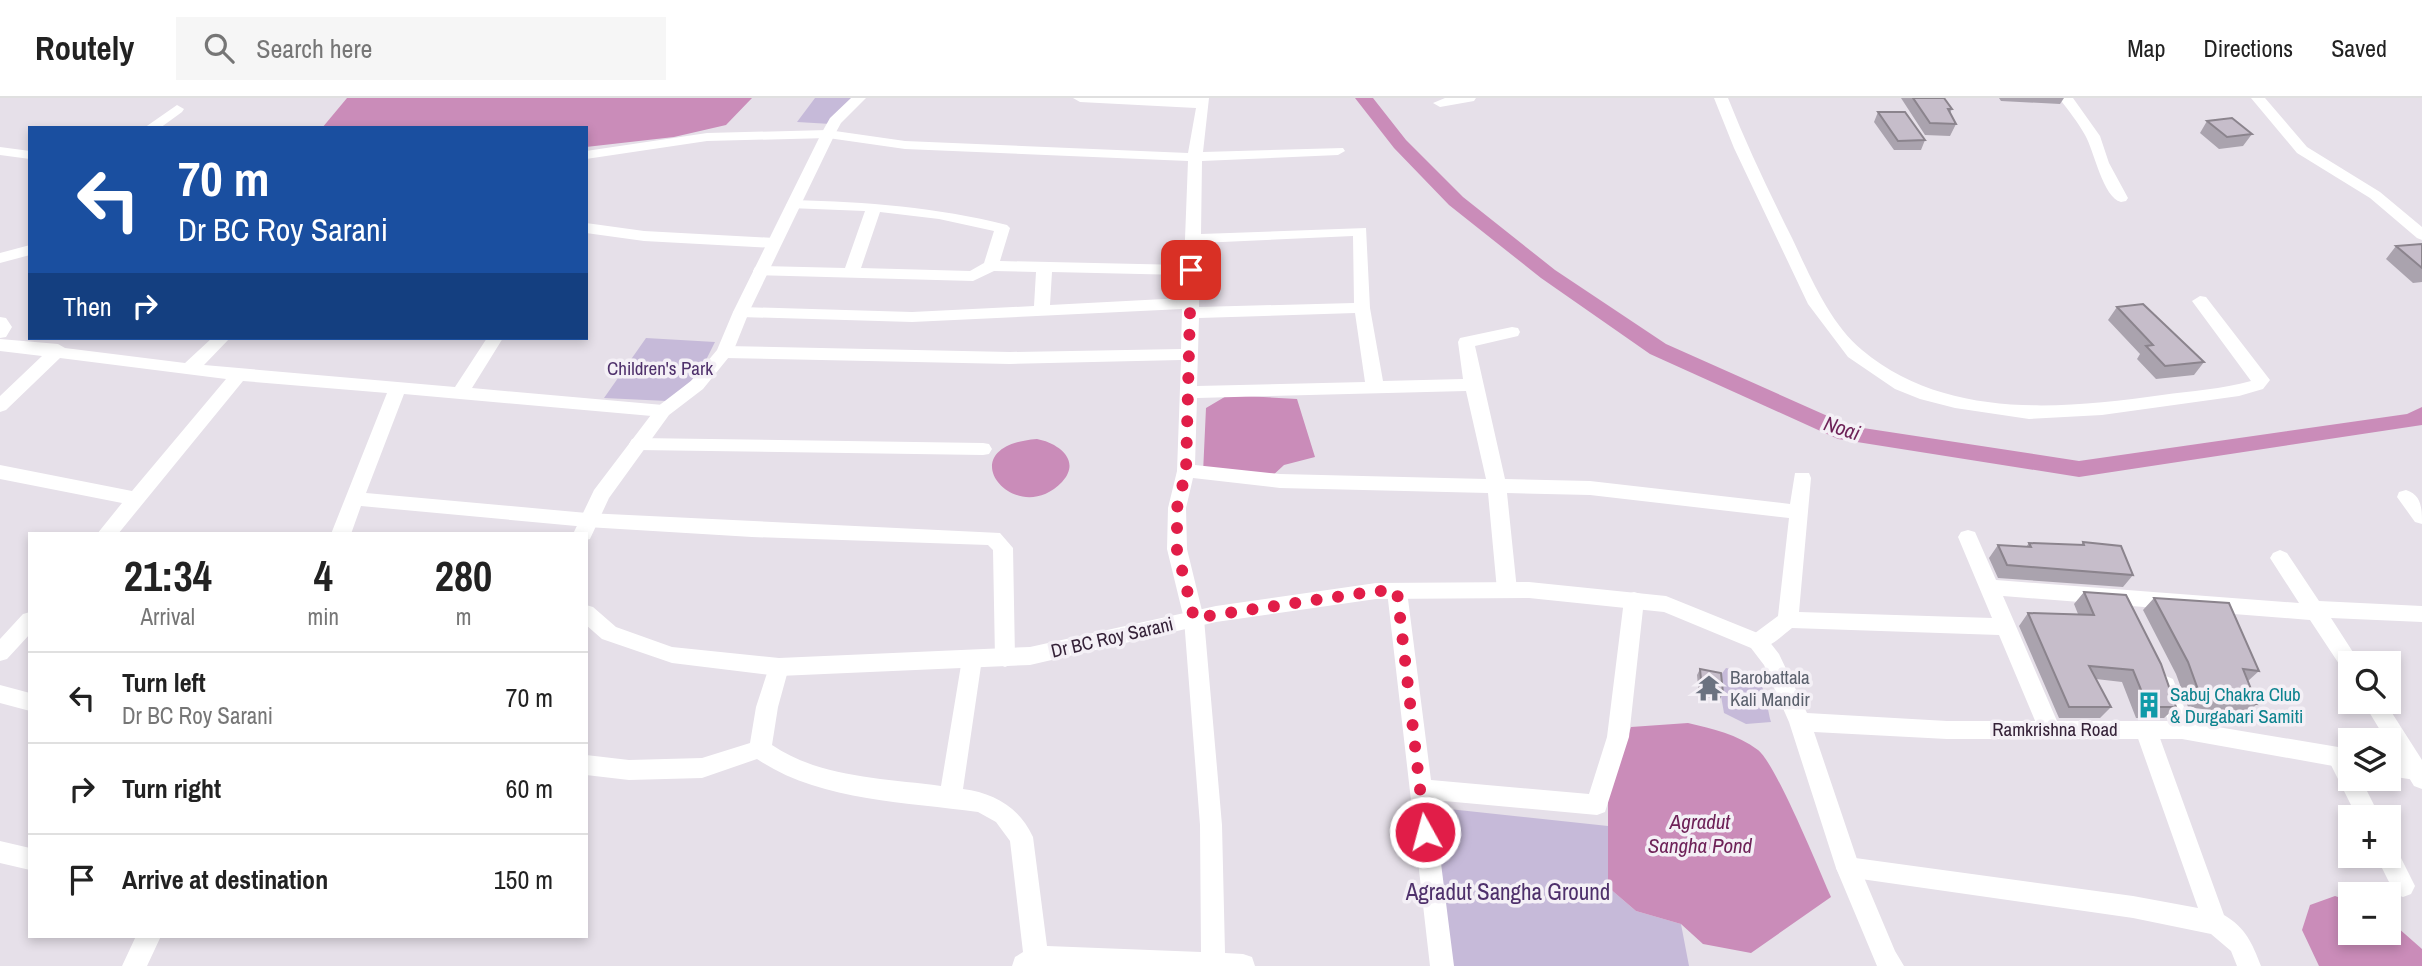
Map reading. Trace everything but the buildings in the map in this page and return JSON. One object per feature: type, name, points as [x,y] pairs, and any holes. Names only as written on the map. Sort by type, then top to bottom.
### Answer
[{"type":"street","points":[[585,527],[601,495],[663,411],[697,385],[725,352],[741,312],[828,134],[835,121],[859,98]]},
{"type":"street","points":[[1080,98],[1203,101],[1195,157],[1186,471],[1177,508],[1177,550],[1194,618],[1211,825],[1213,965]]},
{"type":"street","points":[[1440,103],[1469,98]]},
{"type":"street","points":[[1721,98],[1741,148],[1816,304],[1854,353],[1901,385],[1926,396],[2029,413],[2102,409],[2239,390],[2257,385],[2261,380],[2256,372],[2200,301]]},
{"type":"street","points":[[2066,98],[2093,136],[2102,163],[2121,198]]},
{"type":"street","points":[[2258,98],[2302,150],[2375,195],[2422,234]]},
{"type":"street","points":[[154,126],[177,109]]},
{"type":"street","points":[[588,155],[707,137],[828,134],[905,145],[1195,157],[1338,151]]},
{"type":"street","points":[[0,151],[28,155]]},
{"type":"street","points":[[794,205],[874,207],[939,214],[1002,228],[991,266]]},
{"type":"street","points":[[851,273],[874,207]]},
{"type":"street","points":[[588,228],[644,236],[774,243]]},
{"type":"street","points":[[1192,239],[1361,232],[1362,308],[1375,387]]},
{"type":"street","points":[[0,258],[28,251]]},
{"type":"street","points":[[761,271],[972,276],[991,266],[1191,270]]},
{"type":"street","points":[[1042,309],[1044,267]]},
{"type":"street","points":[[741,312],[912,317],[1042,309],[1362,308]]},
{"type":"street","points":[[0,322],[4,327],[0,333]]},
{"type":"street","points":[[1507,590],[1497,486],[1473,385],[1466,342],[1512,332]]},
{"type":"street","points":[[190,368],[220,340]]},
{"type":"street","points":[[460,393],[494,340]]},
{"type":"street","points":[[0,345],[58,350],[239,375],[663,411]]},
{"type":"street","points":[[0,406],[58,350]]},
{"type":"street","points":[[725,352],[1010,358],[1189,354]]},
{"type":"street","points":[[109,532],[239,375]]},
{"type":"street","points":[[1188,392],[1473,385]]},
{"type":"street","points":[[342,532],[398,388]]},
{"type":"street","points":[[638,444],[983,449]]},
{"type":"street","points":[[1186,471],[1280,481],[1590,488],[1799,512]]},
{"type":"street","points":[[0,472],[137,499]]},
{"type":"street","points":[[1788,620],[1802,478]]},
{"type":"street","points":[[2406,497],[2422,517]]},
{"type":"street","points":[[356,499],[585,527],[993,538],[1003,548],[1005,657]]},
{"type":"street","points":[[1968,537],[2049,728]]},
{"type":"street","points":[[2280,558],[2342,651]]},
{"type":"street","points":[[1990,587],[2316,611],[2422,614]]},
{"type":"street","name":"Dr BC Roy Sarani","points":[[588,615],[609,633],[673,654],[779,667],[1030,656],[1194,618],[1376,591],[1507,590],[1666,604],[1758,642]]},
{"type":"street","points":[[1397,591],[1442,966]]},
{"type":"street","points":[[2123,596],[2133,618]]},
{"type":"street","points":[[1419,789],[1597,805],[1618,737],[1634,600]]},
{"type":"street","points":[[1892,966],[1886,959],[1848,868],[1800,722],[1772,660],[1758,642],[1788,620],[2007,627]]},
{"type":"street","points":[[0,653],[28,622]]},
{"type":"street","points":[[950,798],[972,659]]},
{"type":"street","points":[[2157,664],[2182,730]]},
{"type":"street","points":[[760,749],[767,708],[779,667]]},
{"type":"street","points":[[0,694],[28,701]]},
{"type":"street","points":[[2382,714],[2420,774]]},
{"type":"street","name":"Ramkrishna Road","points":[[1800,722],[1947,730],[2182,730],[2338,757]]},
{"type":"street","points":[[2146,730],[2215,923]]},
{"type":"street","points":[[760,749],[785,766],[822,780],[982,802],[1004,815],[1021,837],[1030,962],[1243,966]]},
{"type":"street","points":[[588,765],[629,770],[702,768],[760,749]]},
{"type":"street","points":[[2401,769],[2420,774]]},
{"type":"street","points":[[0,852],[28,859]]},
{"type":"street","points":[[1848,868],[2133,907],[2215,923],[2229,931],[2240,943],[2249,966]]},
{"type":"street","points":[[2394,868],[2403,886]]},
{"type":"street","points":[[134,966],[148,938]]},
{"type":"green space","points":[[815,98],[856,98],[831,124],[797,122]]},
{"type":"green space","name":"Children's Park","points":[[646,338],[715,342],[699,374],[667,401],[604,398]]},
{"type":"green space","points":[[1726,668],[1756,679],[1764,690],[1771,722],[1746,724],[1724,713],[1718,679]]},
{"type":"green space","name":"Agradut Sangha Ground","points":[[1421,806],[1608,826],[1608,887],[1636,911],[1681,924],[1689,966],[1441,966]]},
{"type":"water","points":[[347,98],[752,98],[726,125],[674,137],[588,147],[588,126],[324,126]]},
{"type":"water","points":[[1228,395],[1297,399],[1315,457],[1284,465],[1269,479],[1203,473],[1206,408]]},
{"type":"water","points":[[1037,439],[1053,444],[1065,454],[1068,474],[1044,495],[1025,497],[1009,492],[997,482],[992,469],[995,456],[1010,445]]},
{"type":"water","name":"Agradut Sangha Pond","points":[[1688,723],[1742,740],[1766,759],[1786,796],[1831,897],[1751,953],[1703,944],[1681,924],[1636,911],[1608,887],[1608,797],[1631,727]]},
{"type":"water","points":[[2338,897],[2338,945],[2401,945],[2401,931],[2422,949],[2422,966],[2319,966],[2302,930],[2310,905]]},
{"type":"waterway","name":"Noai","points":[[1364,98],[1400,144],[1456,201],[1548,274],[1658,349],[1846,433],[2079,469],[2412,421],[2422,415]]},
{"type":"place","name":"Barobattala Kali Mandir","points":[[1709,688]]},
{"type":"place","name":"Sabuj Chakra Club & Durgabari Samiti","points":[[2149,705]]},
{"type":"route","points":[[1191,270],[1186,471],[1177,508],[1177,550],[1194,618],[1376,591],[1397,591],[1425,832]]}]
